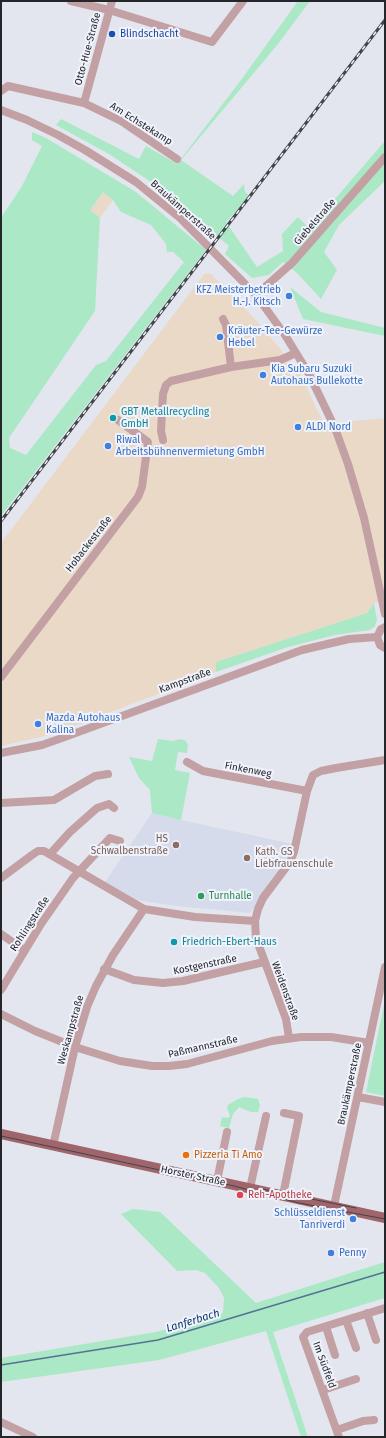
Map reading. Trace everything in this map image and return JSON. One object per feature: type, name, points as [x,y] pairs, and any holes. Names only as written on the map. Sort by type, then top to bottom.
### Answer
[{"type":"main road","name":"Horster Straße","points":[[1,1134],[385,1218]]},
{"type":"street","points":[[71,1],[110,10],[212,42],[243,1]]},
{"type":"street","name":"Otto-Hue-Straße","points":[[84,103],[112,1]]},
{"type":"street","name":"Am Echstekamp","points":[[1,91],[8,86],[84,103],[121,121],[177,159]]},
{"type":"street","name":"Braukämperstraße","points":[[1,110],[27,120],[58,135],[110,165],[158,199],[202,239],[256,295],[296,353],[320,396],[348,464],[364,518],[385,614]]},
{"type":"street","name":"Giebelstraße","points":[[256,295],[292,263],[385,158]]},
{"type":"street","points":[[223,319],[226,325],[230,367]]},
{"type":"street","points":[[163,440],[161,431],[163,394],[166,385],[171,381],[230,367],[280,360],[296,353]]},
{"type":"street","name":"Hobackestraße","points":[[1,677],[138,497],[142,487],[148,442],[118,420]]},
{"type":"street","points":[[385,627],[381,629],[377,637],[380,645],[385,648]]},
{"type":"street","name":"Kampstraße","points":[[1,752],[42,745],[302,650],[349,639],[377,637]]},
{"type":"street","name":"Weidenstraße","points":[[290,1038],[286,1019],[256,938],[255,921],[263,898],[290,862],[294,852],[298,841],[310,779],[316,772],[348,765],[385,760]]},
{"type":"street","name":"Finkenweg","points":[[187,762],[203,771],[308,791]]},
{"type":"street","points":[[1,803],[54,800],[95,776],[108,774]]},
{"type":"street","points":[[51,853],[70,832],[98,808],[109,804],[114,808]]},
{"type":"street","name":"Rohlingstraße","points":[[1,990],[24,950],[49,912],[80,872],[110,838],[120,841]]},
{"type":"street","points":[[1,878],[38,851],[51,853],[80,872],[144,908],[195,917],[255,921]]},
{"type":"street","name":"Weskampstraße","points":[[53,1146],[75,1047],[87,1007],[104,969],[144,908]]},
{"type":"street","points":[[1,934],[24,950]]},
{"type":"street","name":"Kostgenstraße","points":[[104,969],[134,980],[163,983],[183,981],[264,962]]},
{"type":"street","name":"Braukämperstraße","points":[[334,1206],[385,966]]},
{"type":"street","name":"Paßmannstraße","points":[[1,1014],[42,1034],[75,1047],[120,1061],[162,1067],[187,1064],[261,1043],[290,1038],[331,1037],[369,1043]]},
{"type":"street","points":[[358,1097],[385,1102]]},
{"type":"street","points":[[283,1195],[299,1116],[284,1113]]},
{"type":"street","points":[[250,1188],[266,1116]]},
{"type":"street","points":[[217,1181],[227,1132]]},
{"type":"street","name":"Im Südfeld","points":[[338,1434],[303,1337],[307,1332],[385,1308]]},
{"type":"street","points":[[368,1314],[376,1340]]},
{"type":"street","points":[[346,1320],[356,1348]]},
{"type":"street","points":[[326,1327],[335,1355]]},
{"type":"street","points":[[323,1390],[356,1379]]},
{"type":"street","points":[[338,1434],[363,1421],[374,1420]]},
{"type":"street","points":[[1,1422],[33,1437]]},
{"type":"shaded area","points":[[103,192],[113,200],[100,218],[90,210]]},
{"type":"shaded area","points":[[205,273],[211,274],[256,320],[299,371],[324,424],[385,418],[385,601],[374,603],[367,613],[216,662],[216,672],[53,734],[1,746],[1,543]]},
{"type":"shaded area","points":[[152,813],[293,844],[281,869],[250,913],[176,906],[137,900],[105,882]]},
{"type":"green space","points":[[298,1],[310,1],[278,44],[181,160],[233,196],[244,184],[245,192],[250,196],[226,222],[257,267],[283,251],[282,234],[298,217],[308,227],[329,206],[385,141],[385,181],[339,225],[324,252],[337,270],[321,299],[297,273],[283,262],[269,275],[252,278],[225,254],[229,246],[154,184],[109,154],[56,125],[61,119],[139,159],[146,146],[177,164],[241,80]]},
{"type":"green space","points":[[32,132],[46,138],[136,192],[206,250],[1,516],[1,218],[22,186],[42,146],[32,140]],"holes":[[[103,192],[113,200],[121,212],[151,225],[166,244],[167,252],[173,252],[184,262],[106,361],[96,365],[26,455],[10,448],[9,438],[95,311],[100,218],[90,210]]]},
{"type":"green space","points":[[290,287],[321,312],[385,328],[385,336],[303,319]]},
{"type":"green space","points":[[374,603],[377,620],[375,626],[370,630],[335,635],[288,647],[216,672],[216,662],[367,613]]},
{"type":"green space","points":[[158,739],[173,741],[181,739],[186,741],[188,745],[187,753],[178,752],[175,770],[190,773],[181,820],[152,813],[150,790],[139,778],[129,757],[152,761]]},
{"type":"green space","points":[[385,1000],[385,1096],[366,1092]]},
{"type":"green space","points":[[244,1097],[258,1099],[260,1106],[258,1112],[251,1112],[239,1107],[233,1114],[229,1128],[220,1126],[222,1117],[228,1118],[230,1116],[227,1108],[228,1105]]},
{"type":"green space","points":[[133,1209],[160,1212],[256,1303],[385,1262],[385,1298],[273,1332],[308,1437],[301,1437],[266,1331],[159,1360],[1,1382],[1,1358],[156,1332],[223,1313],[224,1298],[219,1288],[205,1273],[196,1270],[177,1271],[121,1214]]},
{"type":"waterway","name":"Lanferbach","points":[[1,1365],[158,1340],[385,1272]]},
{"type":"tram line","points":[[1,1136],[234,1186],[299,1203],[385,1219]]},
{"type":"tram line","points":[[262,1189],[356,1208]]},
{"type":"railway","points":[[1,521],[385,20]]},
{"type":"place","name":"Blindschacht","points":[[112,34]]},
{"type":"place","name":"KFZ Meisterbetrieb H.-J. Kitsch","points":[[289,296]]},
{"type":"place","name":"Kräuter-Tee-Gewürze Hebel","points":[[220,337]]},
{"type":"place","name":"Kia Subaru Suzuki Autohaus Bullekotte","points":[[263,375]]},
{"type":"place","name":"GBT Metallrecycling GmbH","points":[[113,418]]},
{"type":"place","name":"ALDI Nord","points":[[298,427]]},
{"type":"place","name":"Riwal Arbeitsbühnenvermietung GmbH","points":[[108,446]]},
{"type":"place","name":"Mazda Autohaus Kalina","points":[[38,724]]},
{"type":"place","name":"HS Schwalbenstraße","points":[[176,845]]},
{"type":"place","name":"Kath. GS Liebfrauenschule","points":[[247,858]]},
{"type":"place","name":"Turnhalle","points":[[201,896]]},
{"type":"place","name":"Friedrich-Ebert-Haus","points":[[174,942]]},
{"type":"place","name":"Pizzeria Ti Amo","points":[[186,1155]]},
{"type":"place","name":"Reh-Apotheke","points":[[240,1195]]},
{"type":"place","name":"Schlüsseldienst Tanriverdi","points":[[353,1219]]},
{"type":"place","name":"Penny","points":[[331,1253]]}]
